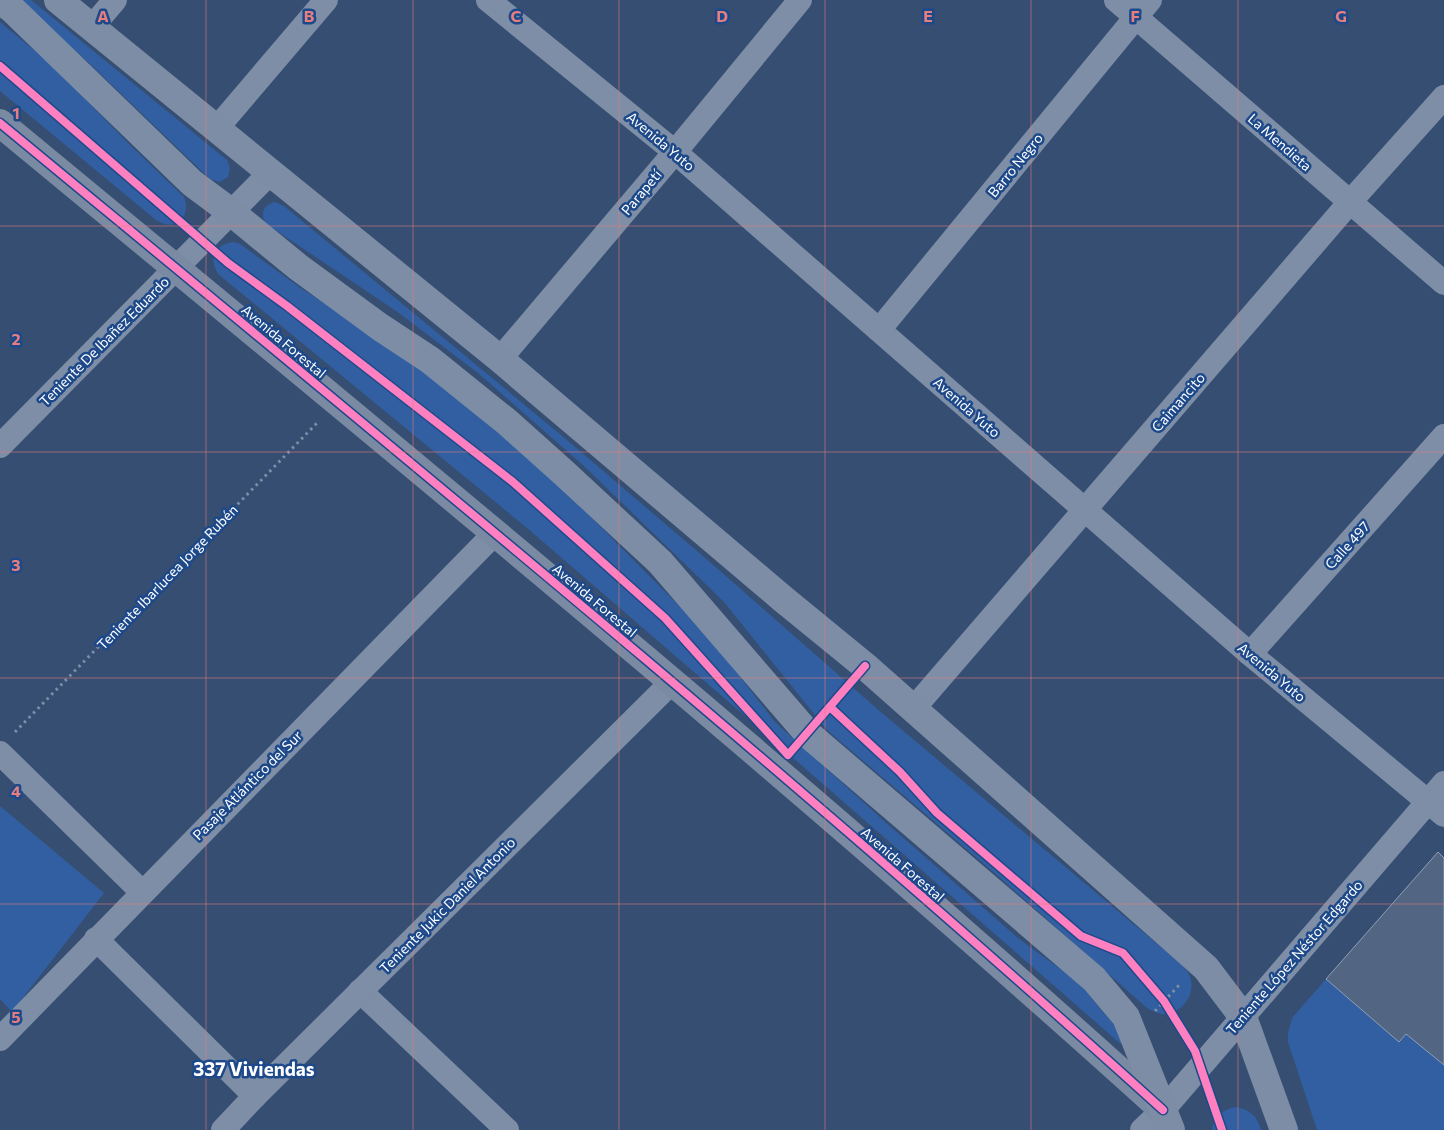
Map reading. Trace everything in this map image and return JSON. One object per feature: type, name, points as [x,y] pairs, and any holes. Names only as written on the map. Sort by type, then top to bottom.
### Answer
[{"type":"main road","points":[[0,0],[12,8],[192,183],[298,267],[380,327],[430,360],[506,422],[660,562],[809,735],[1094,979],[1126,1017],[1167,1120]]},
{"type":"main road","points":[[58,0],[500,359],[914,708],[1206,968],[1243,1017],[1284,1130]]},
{"type":"street","points":[[92,27],[115,0]]},
{"type":"street","points":[[217,128],[326,0]]},
{"type":"street","name":"Avenida Yuto","points":[[488,0],[675,152],[1250,654],[1436,808]]},
{"type":"street","name":"Parapetí","points":[[500,359],[675,152],[800,0]]},
{"type":"street","name":"La Mendieta","points":[[1116,0],[1143,9],[1350,202],[1444,283]]},
{"type":"street","name":"Barro Negro","points":[[879,330],[1143,9]]},
{"type":"street","name":"Caimancito","points":[[914,708],[1350,202],[1444,97]]},
{"type":"street","name":"Avenida Forestal","points":[[3,131],[176,267],[672,682],[873,854],[1167,1120]]},
{"type":"street","name":"Teniente De Ibañez Eduardo","points":[[0,446],[271,172]]},
{"type":"street","name":"Calle 497","points":[[1250,654],[1444,436]]},
{"type":"street","name":"Pasaje Atlántico del Sur","points":[[0,1039],[495,533]]},
{"type":"street","name":"Teniente Jukic Daniel Antonio","points":[[223,1130],[360,991],[672,682]]},
{"type":"street","points":[[0,753],[142,892]]},
{"type":"street","name":"Teniente López Néstor Edgardo","points":[[1142,1130],[1167,1120],[1243,1017],[1436,808],[1444,783]]},
{"type":"street","points":[[96,939],[255,1096]]},
{"type":"street","points":[[360,991],[507,1130]]},
{"type":"path","points":[[1155,1011],[1167,1004],[1184,980]]},
{"type":"path","points":[[1158,994],[1167,1004]]},
{"type":"shaded area","points":[[18,0],[31,0],[227,160],[230,168],[228,177],[220,182],[210,179],[92,66]]},
{"type":"shaded area","points":[[0,22],[50,63],[184,197],[186,211],[180,221],[170,225],[156,220],[0,91]]},
{"type":"shaded area","points":[[275,202],[284,206],[567,440],[882,713],[1181,964],[1191,980],[1190,993],[1184,1005],[1167,1014],[1147,1008],[998,876],[827,730],[724,602],[585,467],[478,373],[399,313],[268,225],[263,218],[263,211],[271,203]]},
{"type":"shaded area","points":[[234,242],[240,244],[302,289],[409,359],[538,466],[708,635],[775,722],[1018,938],[1078,982],[1126,1039],[1121,1044],[1115,1039],[527,528],[218,274],[214,263],[215,253],[227,243]]},
{"type":"shaded area","points":[[0,806],[104,893],[12,1012],[0,999]]},
{"type":"shaded area","points":[[1326,979],[1399,1041],[1406,1034],[1444,1065],[1444,1130],[1317,1130],[1288,1042],[1288,1033],[1292,1018]]},
{"type":"shaded area","points":[[1235,1107],[1249,1111],[1261,1130],[1212,1130],[1219,1114]]},
{"type":"building","points":[[1438,852],[1444,858],[1444,1065],[1406,1034],[1399,1042],[1326,979]]},
{"type":"cycle path","points":[[0,66],[228,263],[287,306],[513,482],[665,618],[788,755],[865,666]]},
{"type":"cycle path","points":[[0,123],[441,488],[733,733],[1021,983],[1163,1110]]},
{"type":"cycle path","points":[[830,707],[900,772],[937,813],[1081,936],[1123,953],[1164,1001],[1195,1051],[1222,1130]]},
{"type":"district","name":"337 Viviendas","points":[[254,1068]]}]
